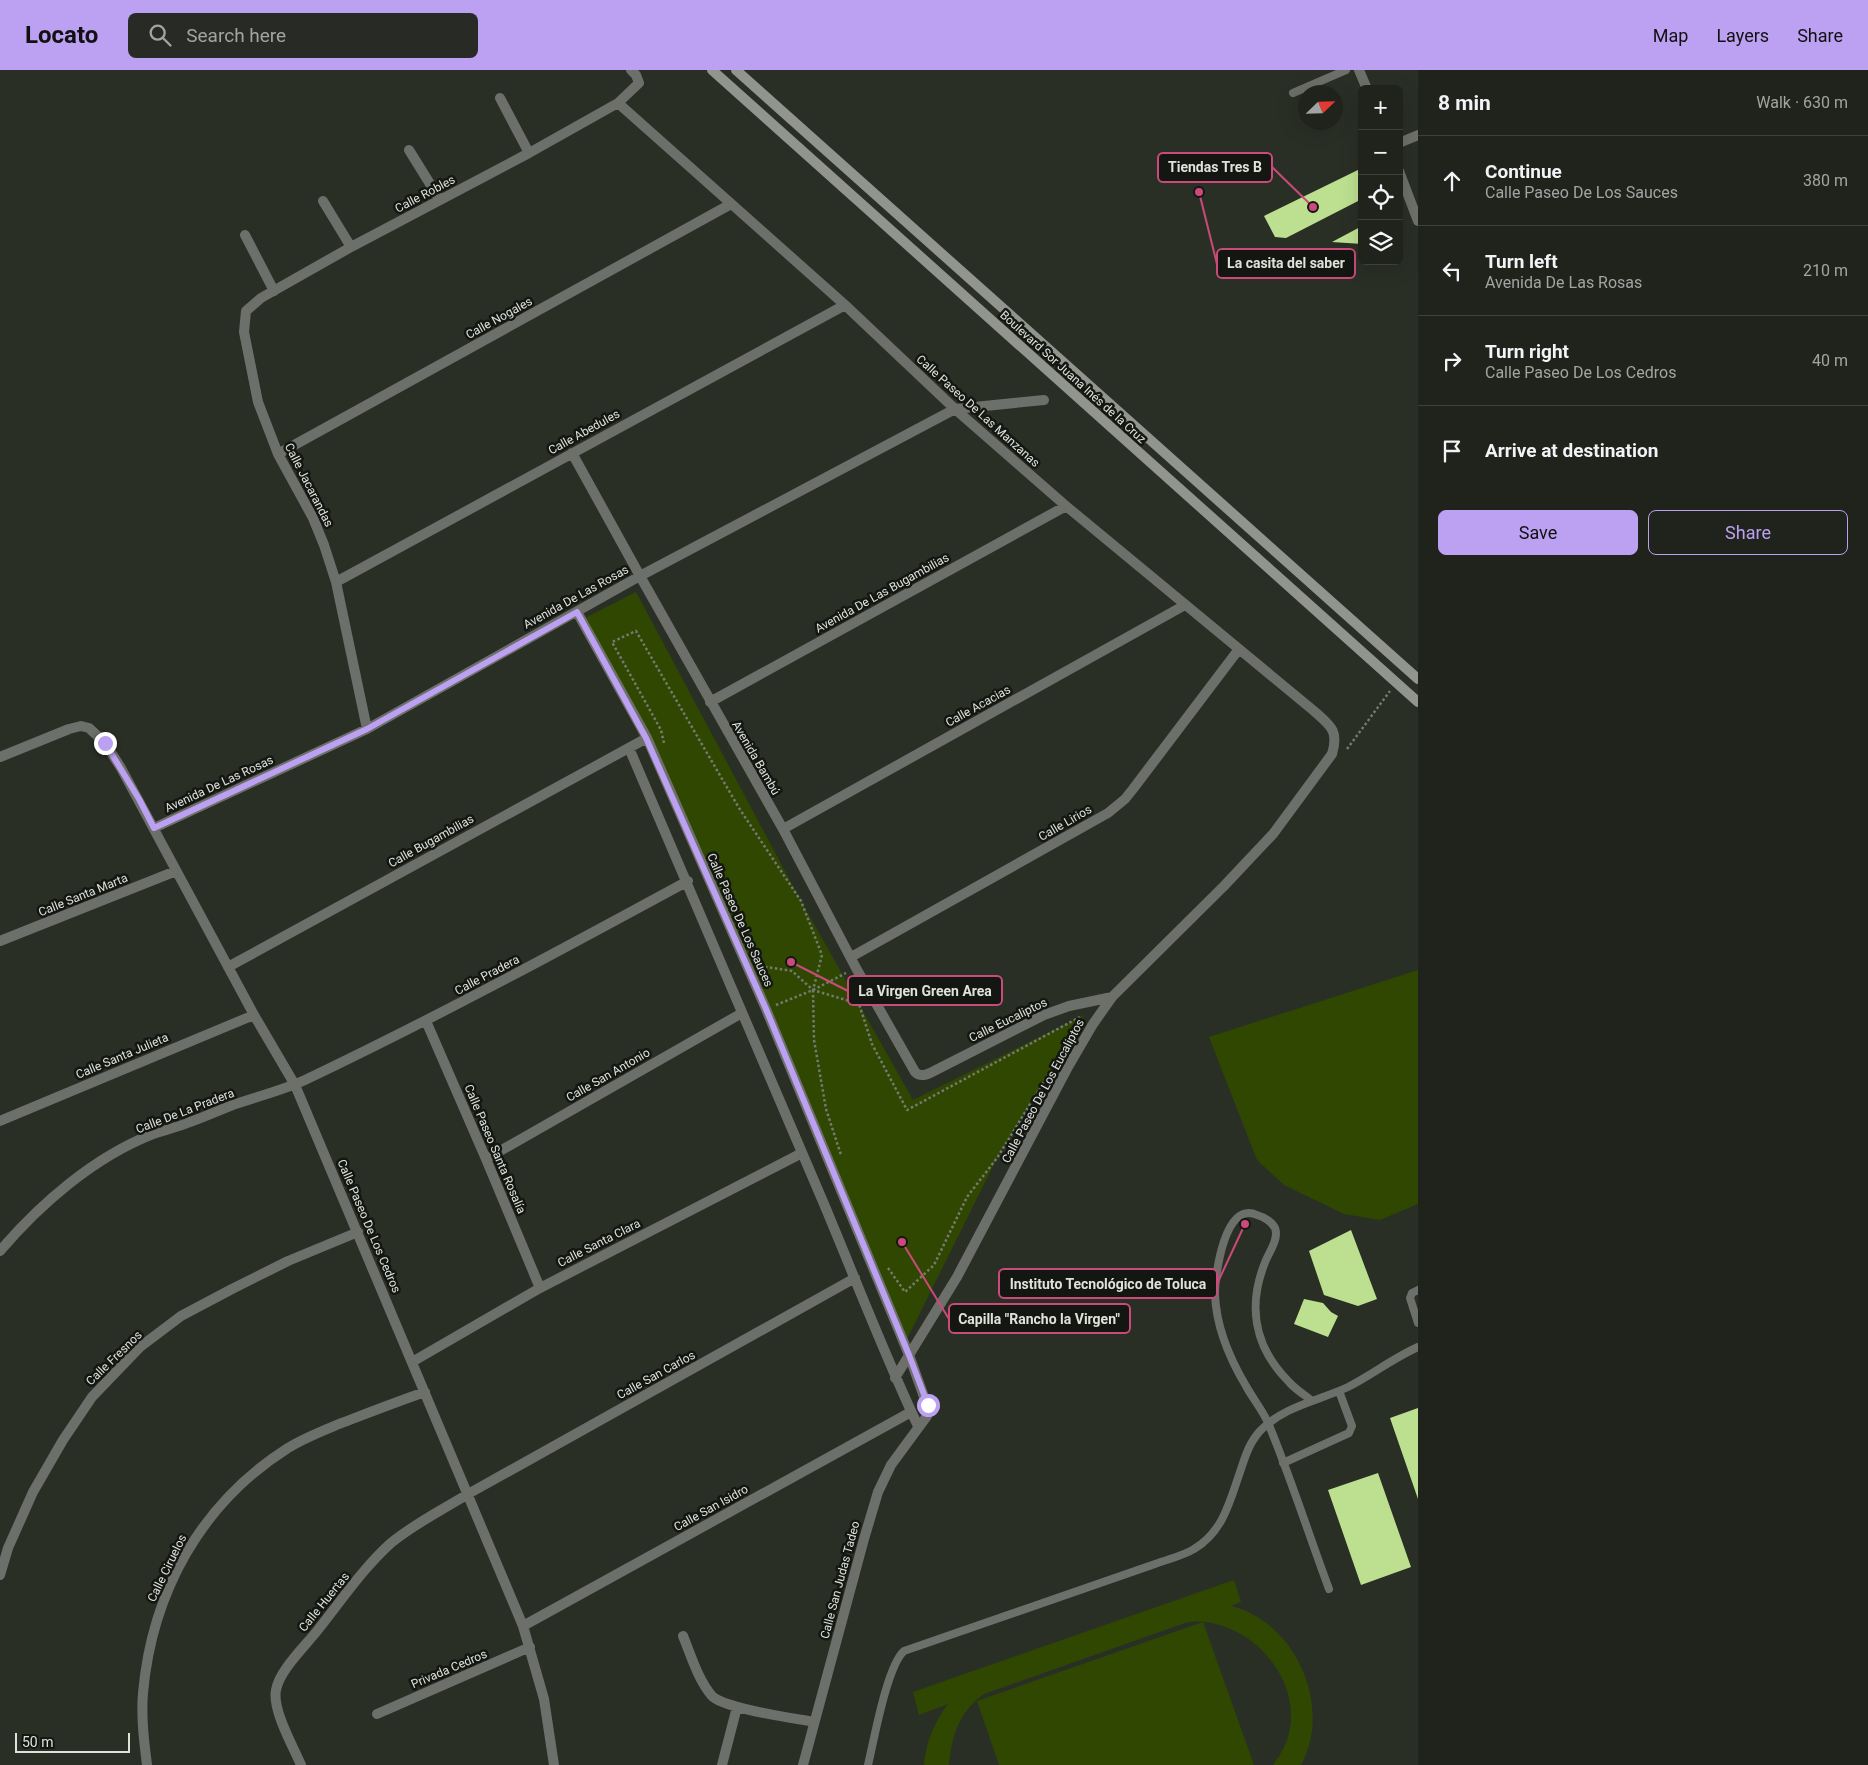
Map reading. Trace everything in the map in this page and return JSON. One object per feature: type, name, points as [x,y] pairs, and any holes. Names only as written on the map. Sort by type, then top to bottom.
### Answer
[{"type":"main road","name":"Boulevard Sor Juana Inés de la Cruz","points":[[712,70],[1418,702]]},
{"type":"main road","name":"Boulevard Sor Juana Inés de la Cruz","points":[[736,70],[1418,679]]},
{"type":"main road","points":[[1059,381],[1069,368]]},
{"type":"street","name":"Calle Robles","points":[[246,311],[261,298],[351,247],[529,153],[618,103],[638,82],[636,74],[631,70]]},
{"type":"street","points":[[1359,70],[1365,85]]},
{"type":"street","points":[[500,98],[529,153]]},
{"type":"street","name":"Calle Paseo De Las Manzanas","points":[[618,103],[845,305],[955,409],[1066,506],[1331,726]]},
{"type":"street","points":[[1403,141],[1418,135]]},
{"type":"street","points":[[409,150],[440,200]]},
{"type":"street","points":[[1400,175],[1418,221]]},
{"type":"street","points":[[323,201],[351,247]]},
{"type":"street","name":"Calle Nogales","points":[[278,454],[731,204]]},
{"type":"street","points":[[246,235],[274,291]]},
{"type":"street","name":"Calle Abedules","points":[[336,582],[845,305]]},
{"type":"street","name":"Calle Jacarandas","points":[[246,311],[244,332],[258,402],[278,454],[313,518],[324,544],[336,582],[367,729]]},
{"type":"street","name":"Avenida De Las Rosas","points":[[154,828],[367,729],[640,576],[955,409],[1044,400]]},
{"type":"street","name":"Avenida Bambú","points":[[572,453],[782,829],[856,968],[918,1075]]},
{"type":"street","name":"Avenida De Las Bugambilias","points":[[710,702],[1066,506]]},
{"type":"street","name":"Calle Acacias","points":[[782,829],[1185,605]]},
{"type":"street","name":"Calle Paseo De Los Sauces","points":[[577,612],[646,738],[766,1009],[909,1355],[925,1395],[928,1413]]},
{"type":"street","name":"Calle Lirios","points":[[851,957],[1108,813],[1125,799],[1239,650]]},
{"type":"street","name":"Calle Paseo De Los Cedros","points":[[0,757],[69,728],[81,726],[89,728],[105,743],[139,799],[254,1015],[295,1085],[523,1626],[547,1715],[554,1765]]},
{"type":"street","name":"Calle Paseo De Los Eucaliptos","points":[[895,1378],[957,1277],[1068,1067],[1093,1024],[1112,997],[1205,906],[1273,834],[1332,754],[1335,734],[1331,726]]},
{"type":"street","name":"Calle Bugambilias","points":[[228,967],[646,738]]},
{"type":"street","points":[[628,748],[688,881],[855,1278],[895,1378],[918,1426]]},
{"type":"street","name":"Calle Santa Marta","points":[[0,941],[176,871]]},
{"type":"street","name":"Calle Pradera","points":[[295,1085],[426,1021],[688,881]]},
{"type":"street","name":"Calle Eucaliptos","points":[[918,1075],[934,1071],[1044,1015],[1069,1006],[1112,997]]},
{"type":"street","name":"Calle San Antonio","points":[[486,1159],[742,1013]]},
{"type":"street","name":"Calle Santa Julieta","points":[[0,1121],[254,1015]]},
{"type":"street","name":"Calle Paseo Santa Rosalía","points":[[426,1021],[540,1288]]},
{"type":"street","name":"Calle De La Pradera","points":[[0,1251],[18,1230],[55,1195],[88,1170],[118,1152],[152,1135],[190,1123],[229,1106],[295,1085]]},
{"type":"street","name":"Calle Santa Clara","points":[[412,1362],[540,1288],[802,1153]]},
{"type":"street","name":"Calle Fresnos","points":[[0,1575],[8,1548],[33,1492],[63,1440],[92,1396],[140,1347],[181,1316],[232,1289],[288,1261],[358,1232]]},
{"type":"street","name":"Calle San Carlos","points":[[468,1494],[855,1278]]},
{"type":"street","name":"Calle Ciruelos","points":[[147,1765],[143,1733],[143,1695],[147,1663],[155,1624],[172,1580],[193,1540],[226,1499],[253,1474],[289,1448],[321,1432],[424,1392]]},
{"type":"street","name":"Calle San Isidro","points":[[523,1626],[911,1412]]},
{"type":"street","name":"Calle San Judas Tadeo","points":[[803,1765],[878,1492],[891,1465],[928,1413]]},
{"type":"street","name":"Calle Huertas","points":[[301,1765],[284,1728],[275,1698],[277,1684],[283,1674],[379,1555],[419,1523],[468,1494]]},
{"type":"street","points":[[683,1636],[701,1677],[711,1694],[722,1702],[737,1707],[814,1722]]},
{"type":"street","name":"Privada Cedros","points":[[377,1714],[530,1647]]},
{"type":"street","points":[[722,1765],[737,1707]]},
{"type":"lane","points":[[1293,93],[1346,70]]},
{"type":"lane","points":[[1312,1402],[1287,1381],[1274,1364],[1266,1349],[1256,1320],[1255,1297],[1260,1278],[1276,1237],[1275,1228],[1272,1224],[1253,1213],[1242,1215],[1234,1222],[1225,1237],[1220,1252],[1215,1294],[1219,1320],[1227,1347],[1245,1384],[1268,1423],[1329,1590]]},
{"type":"lane","points":[[1418,1290],[1414,1291],[1410,1298],[1418,1323]]},
{"type":"lane","points":[[868,1765],[891,1671],[898,1656],[904,1651],[1196,1548],[1209,1537],[1223,1520],[1251,1443],[1268,1423],[1298,1406],[1339,1391],[1418,1347]]},
{"type":"lane","points":[[1283,1463],[1349,1434],[1352,1426],[1339,1391]]},
{"type":"path","points":[[665,746],[661,730],[612,642],[636,631],[738,808],[801,901],[822,956],[813,990],[814,1040],[826,1109],[843,1160]]},
{"type":"path","points":[[1345,751],[1396,683]]},
{"type":"path","points":[[755,965],[792,971],[813,990],[859,1004],[872,1044],[907,1110],[1084,1015],[1079,1024]]},
{"type":"path","points":[[766,1009],[813,990],[856,968]]},
{"type":"path","points":[[888,1268],[905,1292],[934,1265],[966,1197],[997,1158],[1053,1066]]},
{"type":"green space","points":[[636,592],[801,901],[913,1100],[1084,1015],[997,1158],[907,1339],[657,749],[585,618]]},
{"type":"green space","points":[[1418,970],[1418,1204],[1380,1220],[1344,1214],[1284,1185],[1257,1160],[1209,1037]]},
{"type":"green space","points":[[1234,1580],[1241,1602],[1231,1606],[1254,1615],[1274,1629],[1290,1648],[1302,1670],[1310,1693],[1313,1718],[1310,1742],[1301,1765],[1273,1765],[1285,1745],[1290,1729],[1291,1712],[1283,1680],[1274,1665],[1264,1652],[1237,1632],[1218,1625],[1199,1622],[1185,1623],[984,1694],[968,1708],[958,1725],[952,1744],[949,1765],[924,1765],[931,1733],[948,1704],[919,1715],[913,1692]]},
{"type":"green space","points":[[1203,1622],[1254,1765],[999,1765],[977,1701]]},
{"type":"building","points":[[1358,170],[1358,201],[1286,238],[1275,237],[1264,216]]},
{"type":"building","points":[[1358,228],[1358,244],[1332,242]]},
{"type":"building","points":[[1351,1230],[1377,1299],[1358,1306],[1324,1295],[1309,1251]]},
{"type":"building","points":[[1304,1299],[1323,1303],[1331,1312],[1338,1316],[1328,1337],[1294,1324]]},
{"type":"building","points":[[1418,1408],[1418,1499],[1390,1418]]},
{"type":"building","points":[[1378,1473],[1411,1567],[1361,1585],[1328,1490]]},
{"type":"place","name":"La casita del saber","points":[[1199,192]]},
{"type":"place","name":"Tiendas Tres B","points":[[1313,207]]},
{"type":"place","name":"La Virgen Green Area","points":[[791,962]]},
{"type":"place","name":"Instituto Tecnológico de Toluca","points":[[1245,1224]]},
{"type":"place","name":"Capilla \"Rancho la Virgen\"","points":[[902,1242]]},
{"type":"route","points":[[105,743],[154,828],[367,729],[577,612],[646,738],[766,1009],[928,1405]]}]
